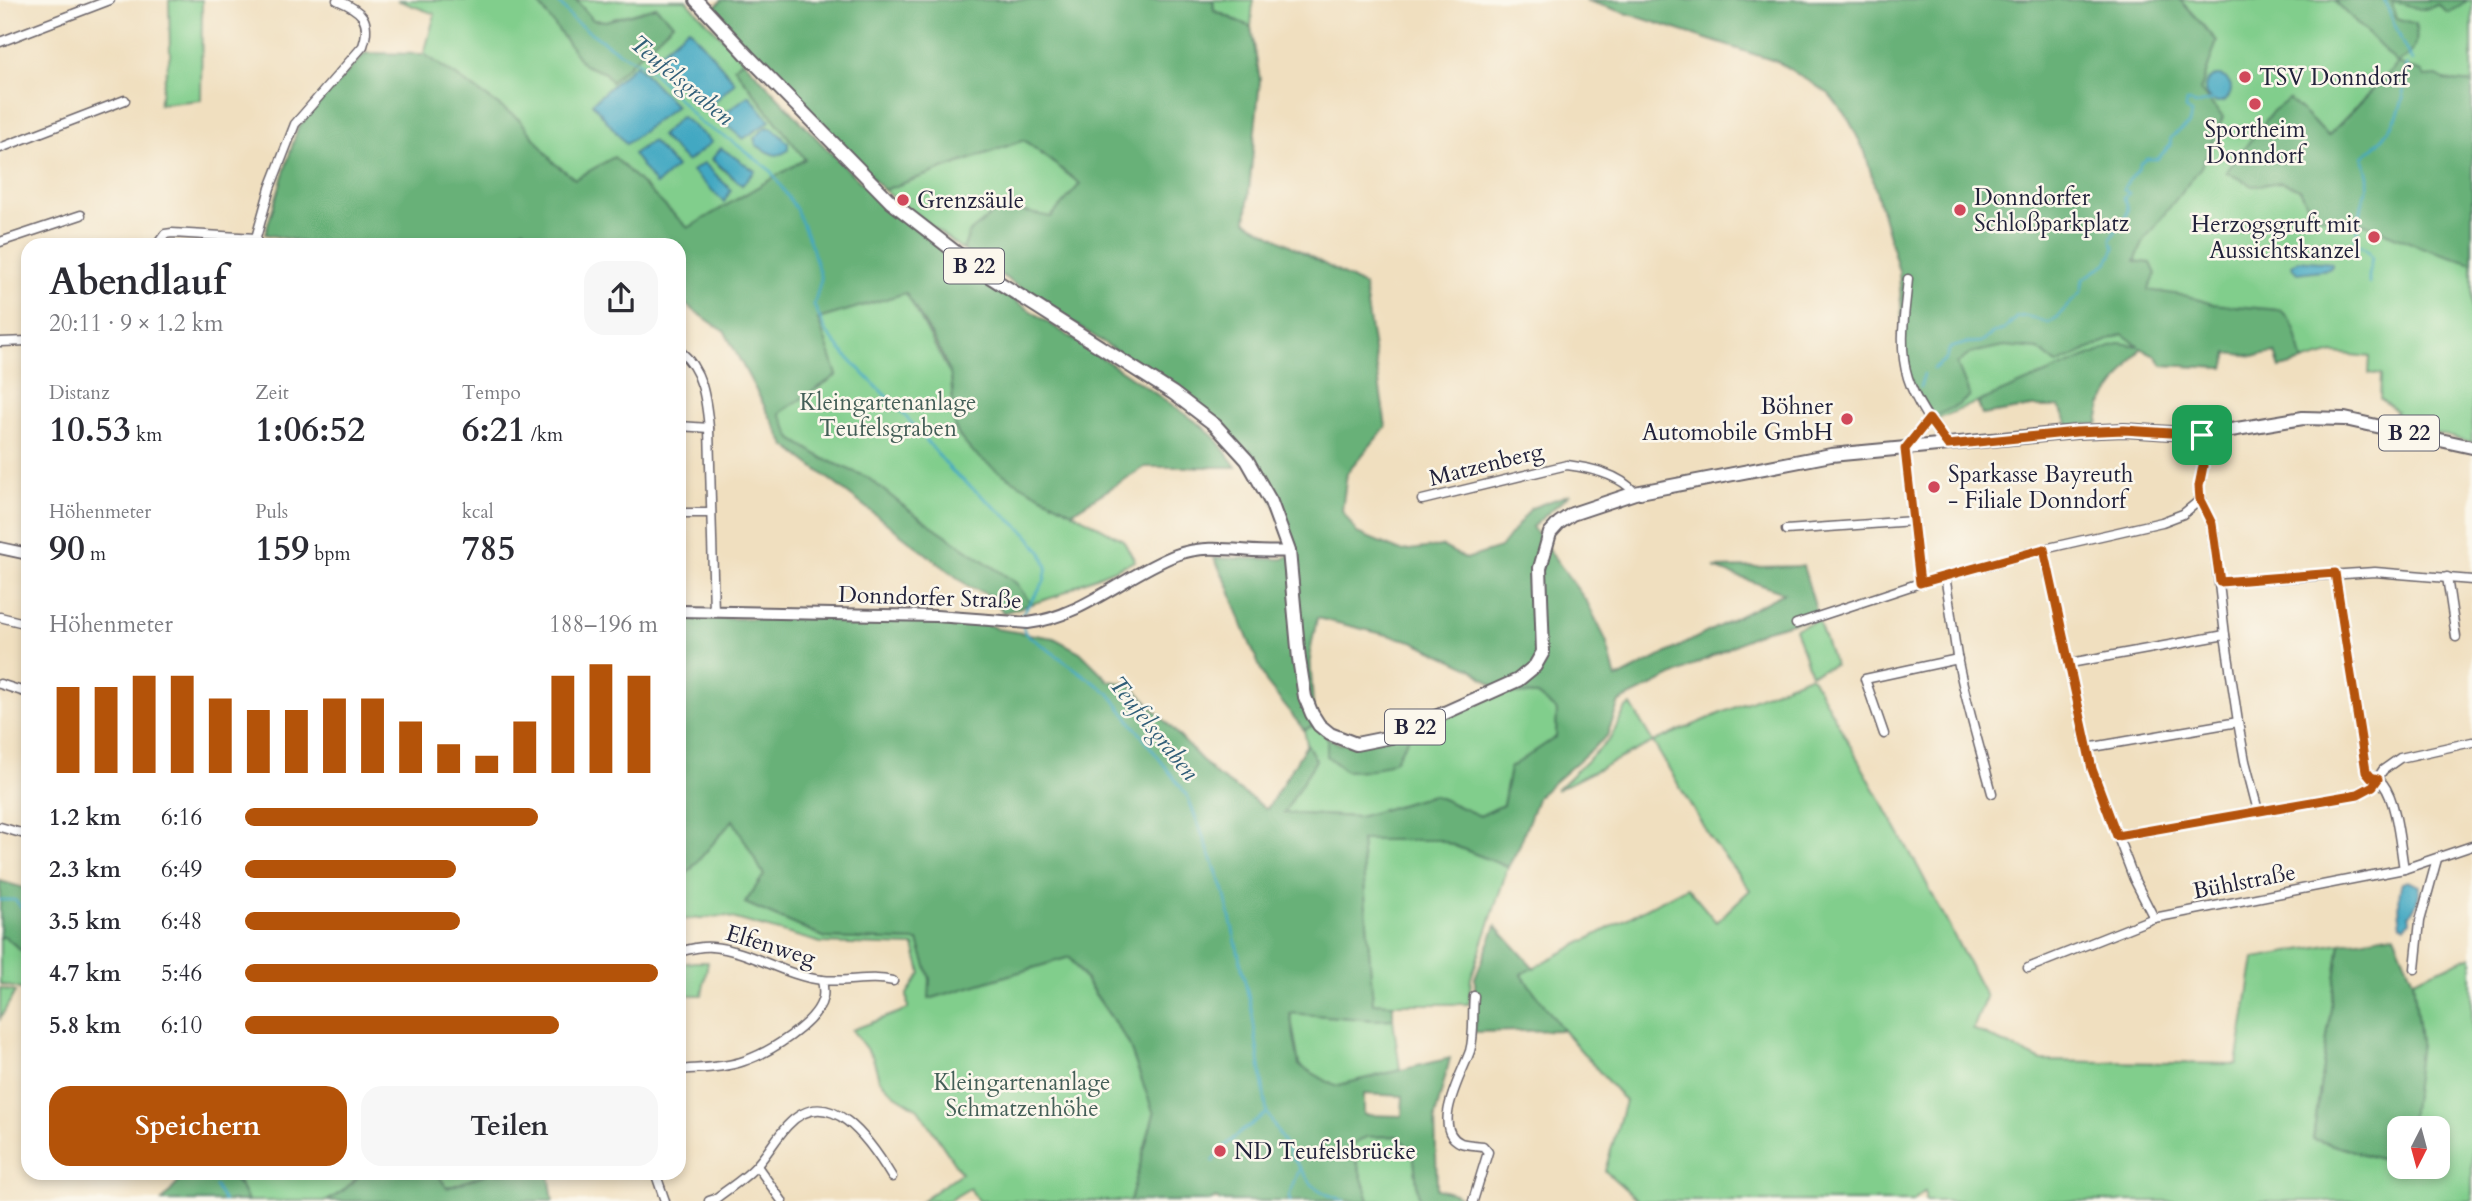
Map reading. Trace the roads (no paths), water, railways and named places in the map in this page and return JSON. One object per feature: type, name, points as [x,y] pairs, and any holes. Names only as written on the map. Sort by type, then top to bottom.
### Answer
[{"type":"main road","name":"B 22","points":[[696,0],[891,202],[976,268],[1173,393],[1215,425],[1247,460],[1270,502],[1289,551],[1298,659],[1305,697],[1319,725],[1330,734],[1356,744],[1391,737],[1437,718],[1494,693],[1529,672],[1543,652],[1540,568],[1550,533],[1572,514],[1634,494],[1830,455],[2076,432],[2124,430],[2202,435],[2303,418],[2345,419],[2472,447]]},
{"type":"street","points":[[0,42],[110,0]]},
{"type":"street","points":[[256,238],[270,188],[295,124],[363,46],[367,32],[361,13],[337,0]]},
{"type":"street","points":[[0,148],[125,100]]},
{"type":"street","points":[[0,242],[81,215]]},
{"type":"street","points":[[161,238],[164,234],[181,233],[222,238]]},
{"type":"street","points":[[1908,279],[1903,341],[1905,367],[1908,379],[1929,419],[1948,445]]},
{"type":"street","points":[[0,342],[21,341]]},
{"type":"street","points":[[686,357],[703,385],[709,428],[714,612]]},
{"type":"street","points":[[1920,583],[1905,449],[1929,419]]},
{"type":"street","points":[[686,426],[709,428]]},
{"type":"street","points":[[2202,435],[2200,500],[2212,524],[2238,722],[2258,811]]},
{"type":"street","name":"Matzenberg","points":[[1422,500],[1567,465],[1584,467],[1627,482],[1634,494]]},
{"type":"street","points":[[1796,624],[1945,576],[2044,549],[2162,522],[2183,513],[2200,500]]},
{"type":"street","points":[[686,513],[711,513]]},
{"type":"street","points":[[1786,530],[1913,521]]},
{"type":"street","points":[[0,548],[21,552]]},
{"type":"street","name":"Donndorfer Straße","points":[[686,611],[936,616],[1039,622],[1070,611],[1177,554],[1208,548],[1261,553],[1289,551]]},
{"type":"street","points":[[2044,549],[2092,769],[2134,879],[2154,918]]},
{"type":"street","points":[[2220,582],[2375,572],[2472,580]]},
{"type":"street","points":[[2335,573],[2366,771],[2383,783],[2391,801],[2404,869]]},
{"type":"street","points":[[1945,576],[1958,659],[1971,719],[1992,793]]},
{"type":"street","points":[[2447,578],[2456,637]]},
{"type":"street","points":[[0,617],[21,622]]},
{"type":"street","points":[[2070,663],[2225,635]]},
{"type":"street","points":[[1885,734],[1865,679],[1958,659]]},
{"type":"street","points":[[0,684],[21,691]]},
{"type":"street","points":[[2087,748],[2238,722]]},
{"type":"street","points":[[2117,836],[2358,794],[2373,786],[2383,770],[2400,758],[2472,742]]},
{"type":"street","points":[[0,827],[21,833]]},
{"type":"street","name":"Bühlstraße","points":[[2028,968],[2154,918],[2404,869],[2472,846]]},
{"type":"street","points":[[2415,969],[2420,921],[2437,859]]},
{"type":"street","name":"Elfenweg","points":[[686,951],[713,947],[822,980],[881,978],[893,981]]},
{"type":"street","points":[[686,1069],[743,1062],[774,1047],[815,1013],[823,998],[822,980]]},
{"type":"street","points":[[1472,1201],[1488,1152],[1483,1146],[1456,1139],[1447,1125],[1447,1113],[1471,1049],[1474,996]]},
{"type":"street","points":[[709,1201],[757,1166],[788,1125],[805,1112],[835,1112],[856,1129],[880,1157],[892,1177]]},
{"type":"street","points":[[757,1166],[782,1201]]},
{"type":"street","points":[[658,1180],[665,1201]]},
{"type":"water","points":[[689,28],[735,82],[705,111],[653,58]]},
{"type":"water","points":[[636,64],[676,106],[626,144],[592,103]]},
{"type":"water","points":[[2218,76],[2227,80],[2231,89],[2227,98],[2218,102],[2209,98],[2205,89],[2209,80]]},
{"type":"water","points":[[749,95],[770,121],[743,139],[718,118]]},
{"type":"water","points":[[681,116],[712,142],[687,162],[661,136]]},
{"type":"water","points":[[766,127],[773,128],[788,143],[788,150],[776,155],[756,145],[754,138]]},
{"type":"water","points":[[652,141],[676,167],[656,185],[633,154]]},
{"type":"water","points":[[721,148],[755,171],[742,185],[712,159]]},
{"type":"water","points":[[704,163],[731,190],[724,202],[692,171]]},
{"type":"water","points":[[2298,260],[2332,263],[2332,266],[2329,269],[2298,273],[2292,265]]},
{"type":"water","points":[[2407,881],[2420,886],[2417,902],[2409,916],[2411,921],[2405,926],[2401,925],[2399,897],[2402,883]]},
{"type":"waterway","name":"Teufelsgraben","points":[[557,0],[574,21],[617,51],[644,65],[700,123],[732,141],[770,170],[796,209],[812,247],[821,279],[814,305],[826,332],[902,412],[952,471],[1027,534],[1042,553],[1047,567],[1044,582],[1021,616],[1022,619]]},
{"type":"waterway","points":[[2384,0],[2401,39]]},
{"type":"waterway","points":[[2402,42],[2412,61]]},
{"type":"waterway","points":[[2363,157],[2384,137],[2397,116],[2404,92],[2407,64]]},
{"type":"waterway","points":[[2111,239],[2126,215],[2127,204],[2124,198],[2129,193],[2124,190],[2125,186],[2140,164],[2147,159],[2157,159],[2170,146],[2171,137],[2189,124],[2191,114],[2186,109],[2187,101],[2195,105],[2212,100]]},
{"type":"waterway","points":[[2364,160],[2368,186],[2355,242],[2368,251],[2372,258],[2369,271]]},
{"type":"waterway","points":[[2060,314],[2081,292],[2083,279],[2107,263],[2115,248],[2112,243]]},
{"type":"waterway","points":[[2369,272],[2369,284]]},
{"type":"waterway","points":[[1933,369],[1946,359],[1950,348],[1981,342],[2003,330],[2017,317],[2026,316],[2049,323],[2059,316]]},
{"type":"waterway","points":[[1920,387],[1924,374]]},
{"type":"waterway","name":"Teufelsgraben","points":[[1023,626],[1025,633],[1109,693],[1187,795],[1224,891],[1252,1012],[1267,1113],[1313,1186],[1328,1195]]},
{"type":"waterway","points":[[0,900],[15,900],[21,907]]},
{"type":"waterway","points":[[1237,1135],[1267,1113]]},
{"type":"waterway","points":[[1213,1161],[1235,1137]]},
{"type":"waterway","points":[[1290,1201],[1289,1196],[1300,1168]]},
{"type":"waterway","points":[[215,1186],[224,1201]]},
{"type":"waterway","points":[[1329,1195],[1344,1201]]},
{"type":"place","name":"TSV Donndorf","points":[[2245,77]]},
{"type":"place","name":"Sportheim Donndorf","points":[[2255,104]]},
{"type":"place","name":"Grenzsäule","points":[[903,200]]},
{"type":"place","name":"Donndorfer Schloßparkplatz","points":[[1960,210]]},
{"type":"place","name":"Herzogsgruft mit Aussichtskanzel","points":[[2374,237]]},
{"type":"place","name":"Böhner Automobile GmbH","points":[[1847,419]]},
{"type":"place","name":"Sparkasse Bayreuth - Filiale Donndorf","points":[[1934,487]]},
{"type":"place","name":"ND Teufelsbrücke","points":[[1220,1151]]},
{"type":"park label","name":"Kleingartenanlage Teufelsgraben","points":[[888,415]]},
{"type":"park label","name":"Kleingartenanlage Schmatzenhöhe","points":[[1022,1095]]}]
